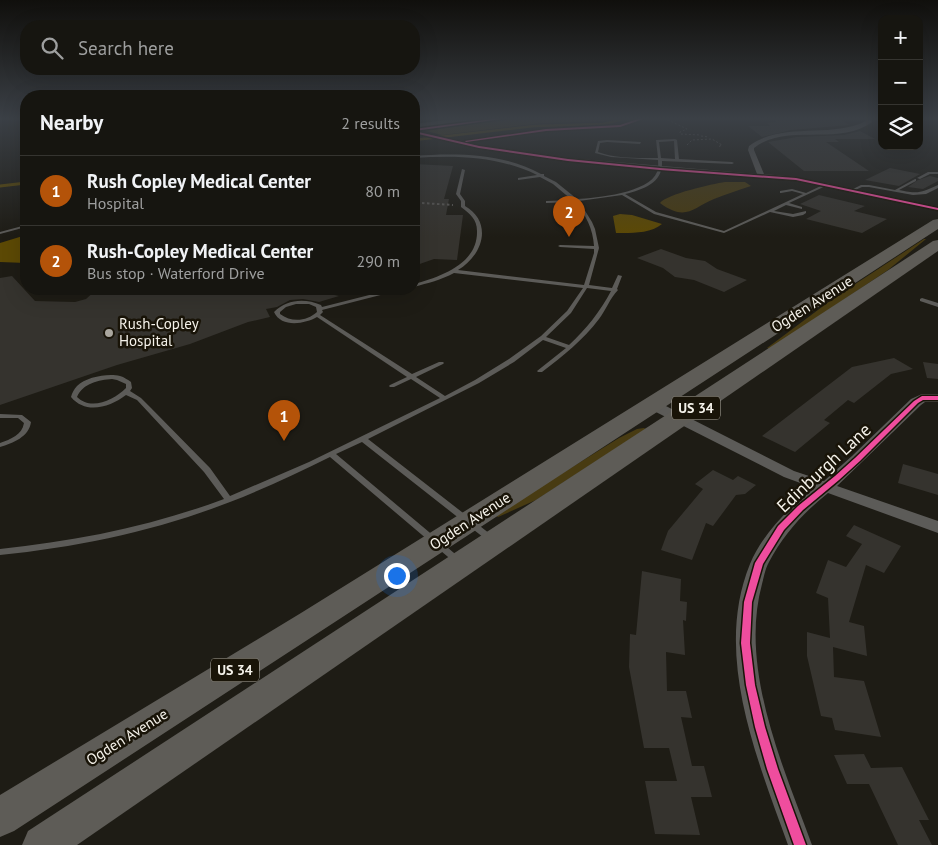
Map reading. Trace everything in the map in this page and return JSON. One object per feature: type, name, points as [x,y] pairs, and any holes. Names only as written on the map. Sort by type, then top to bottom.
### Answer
[{"type":"main road","name":"Ogden Avenue","points":[[0,817],[436,543],[938,223]]},
{"type":"main road","name":"Ogden Avenue","points":[[42,845],[680,419],[938,244]]},
{"type":"street","points":[[548,157],[660,170],[761,175],[828,184],[938,209]]},
{"type":"street","points":[[754,157],[761,175]]},
{"type":"street","name":"Edinburgh Lane","points":[[800,845],[765,746],[752,698],[746,623],[751,590],[762,558],[780,529],[802,506],[848,468],[916,402],[922,398],[938,398]]},
{"type":"street","points":[[653,405],[788,474],[938,527]]},
{"type":"lane","points":[[0,552],[74,542],[118,533],[190,514],[229,500],[331,454],[444,398],[492,373],[542,338],[566,316],[586,286],[595,265],[596,248],[594,232],[590,221],[577,200],[543,175],[519,165],[481,158],[443,157]]},
{"type":"lane","points":[[625,157],[732,163]]},
{"type":"lane","points":[[547,202],[622,194],[646,185],[658,175],[660,170],[659,159]]},
{"type":"lane","points":[[420,284],[453,271],[467,261],[478,245],[480,233],[473,212],[463,207],[463,201],[458,194],[463,170]]},
{"type":"lane","points":[[895,191],[929,173],[938,174]]},
{"type":"lane","points":[[519,179],[543,175]]},
{"type":"lane","points":[[622,194],[655,213],[715,232],[730,231],[828,184]]},
{"type":"lane","points":[[852,190],[861,186],[870,186],[921,194],[938,186]]},
{"type":"lane","points":[[781,192],[792,190],[807,194]]},
{"type":"lane","points":[[771,211],[788,215],[801,214],[803,210],[787,204]]},
{"type":"lane","points":[[0,232],[20,227]]},
{"type":"lane","points":[[560,246],[596,248]]},
{"type":"lane","points":[[453,271],[615,290]]},
{"type":"lane","points":[[540,371],[586,333],[603,312],[620,276]]},
{"type":"lane","points":[[319,312],[319,306],[310,302],[296,302],[284,306],[277,312],[280,318],[291,321],[306,320],[319,312],[377,295]]},
{"type":"lane","points":[[922,300],[938,305]]},
{"type":"lane","points":[[319,312],[444,398]]},
{"type":"lane","points":[[542,338],[570,347]]},
{"type":"lane","points":[[392,386],[441,363]]},
{"type":"lane","points":[[112,377],[120,378],[129,383],[129,388],[126,392],[113,400],[96,405],[81,404],[74,397],[78,388],[85,384],[112,377]]},
{"type":"lane","points":[[126,392],[140,399],[207,470],[229,500]]},
{"type":"lane","points":[[0,416],[20,416],[28,422],[25,432],[18,438],[0,445]]},
{"type":"lane","points":[[362,438],[495,542]]},
{"type":"lane","points":[[331,454],[461,564]]},
{"type":"path","points":[[422,203],[454,205]]},
{"type":"shaded area","points":[[725,182],[745,182],[751,186],[714,199],[688,212],[676,212],[660,203],[680,193]]},
{"type":"shaded area","points":[[620,214],[632,215],[662,224],[652,230],[616,233],[613,216]]},
{"type":"shaded area","points":[[20,237],[20,263],[0,262],[0,243]]},
{"type":"shaded area","points":[[926,239],[888,270],[770,349],[767,348],[834,298]]},
{"type":"shaded area","points":[[637,429],[646,429],[536,500],[498,517],[495,515],[619,438]]},
{"type":"building","points":[[787,157],[849,157],[869,171],[804,171]]},
{"type":"building","points":[[420,164],[453,166],[444,199],[449,199],[446,215],[463,215],[457,260],[434,259],[420,264]]},
{"type":"building","points":[[890,168],[920,174],[899,186],[865,180]]},
{"type":"building","points":[[930,176],[938,178],[938,181],[923,189],[908,187],[918,180]]},
{"type":"building","points":[[819,195],[865,206],[854,211],[887,219],[862,233],[806,219],[821,211],[800,204]]},
{"type":"building","points":[[661,249],[686,258],[705,261],[717,269],[747,280],[724,292],[694,280],[675,277],[663,268],[637,258]]},
{"type":"building","name":"Rush-Copley Hospital","points":[[12,276],[20,285],[20,295],[29,295],[35,301],[75,302],[86,299],[90,295],[339,296],[319,302],[303,299],[290,300],[277,307],[266,309],[270,317],[248,322],[190,344],[117,365],[0,405],[0,278]]},
{"type":"building","points":[[894,358],[913,369],[891,374],[854,403],[848,400],[824,420],[830,423],[795,452],[762,436],[852,367]]},
{"type":"building","points":[[923,362],[938,364],[938,379],[927,378]]},
{"type":"building","points":[[903,464],[938,474],[938,495],[898,483]]},
{"type":"building","points":[[713,470],[733,480],[738,476],[756,485],[745,494],[736,495],[713,526],[706,523],[692,560],[661,550],[668,531],[703,489],[695,484]]},
{"type":"building","points":[[854,525],[901,546],[884,573],[866,565],[849,622],[864,626],[867,656],[833,647],[834,677],[864,681],[881,737],[835,730],[832,718],[821,716],[807,656],[807,632],[830,638],[828,598],[816,593],[828,560],[846,567],[862,544],[846,536]]},
{"type":"building","points":[[642,571],[681,579],[680,601],[687,602],[686,621],[683,620],[685,655],[666,652],[667,691],[686,691],[692,718],[681,717],[692,766],[704,766],[712,797],[691,797],[700,835],[655,834],[645,781],[677,781],[669,748],[644,748],[629,667],[630,634],[636,635]]},
{"type":"building","points":[[864,754],[871,768],[902,767],[929,820],[919,820],[932,845],[898,845],[869,784],[847,784],[834,755]]},
{"type":"waterway","points":[[0,186],[20,184]]},
{"type":"cycle path","points":[[550,157],[660,169],[796,179],[938,209]]},
{"type":"cycle path","points":[[800,845],[773,769],[750,685],[746,643],[748,602],[759,563],[781,528],[800,508],[847,469],[916,402],[922,398],[938,398]]},
{"type":"place","name":"Rush-Copley Medical Center","points":[[569,237]]},
{"type":"place","name":"Rush-Copley Hospital","points":[[109,333]]},
{"type":"place","name":"Rush Copley Medical Center","points":[[284,441]]}]
